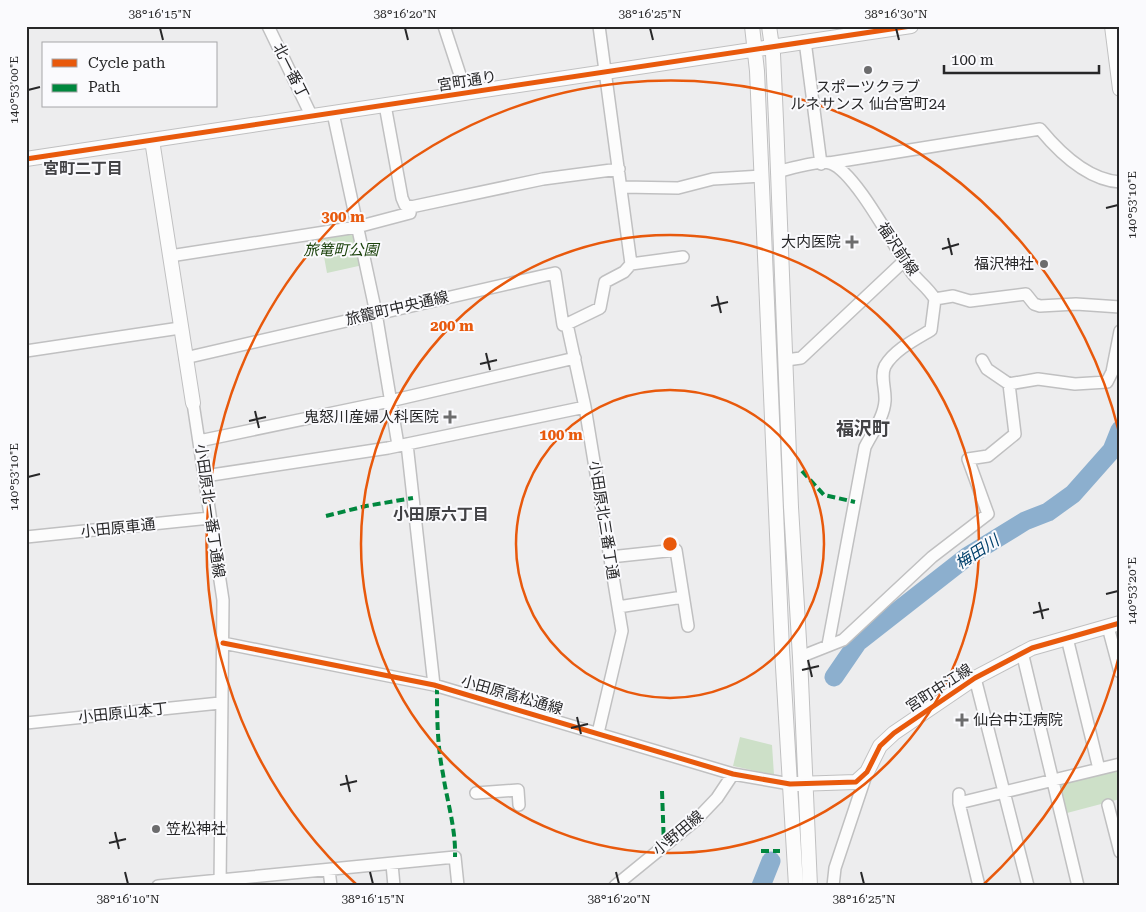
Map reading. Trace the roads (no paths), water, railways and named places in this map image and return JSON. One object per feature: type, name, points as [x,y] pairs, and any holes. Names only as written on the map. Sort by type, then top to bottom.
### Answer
[{"type":"street","name":"北一番丁","points":[[268,26],[312,117]]},
{"type":"street","points":[[444,26],[466,94]]},
{"type":"street","points":[[600,26],[631,264]]},
{"type":"street","points":[[752,26],[762,176],[796,886]]},
{"type":"street","points":[[769,26],[772,46],[791,506],[810,886]]},
{"type":"street","name":"宮町通り","points":[[26,159],[466,94],[887,28],[911,26]]},
{"type":"street","points":[[1112,26],[1120,89]]},
{"type":"street","points":[[805,42],[825,163]]},
{"type":"street","points":[[385,106],[402,198],[405,205],[411,207],[543,179],[619,169]]},
{"type":"street","points":[[333,113],[376,313],[390,401],[402,444],[434,685]]},
{"type":"street","points":[[778,172],[1040,129],[1058,150],[1096,176],[1120,182]]},
{"type":"street","name":"小田原北一番丁通線","points":[[152,140],[223,600],[220,703],[220,883]]},
{"type":"street","name":"福沢前線","points":[[825,163],[840,168],[872,208],[911,272],[927,286],[935,299]]},
{"type":"street","points":[[622,187],[678,188],[713,179],[762,176]]},
{"type":"street","points":[[170,256],[357,227],[410,213],[411,207]]},
{"type":"street","points":[[568,324],[600,308],[605,282],[624,272],[631,264],[682,257]]},
{"type":"street","points":[[786,360],[801,358],[904,261]]},
{"type":"street","name":"旅籠町中央通線","points":[[185,358],[554,273],[563,325],[568,324]]},
{"type":"street","points":[[828,645],[865,447],[878,423],[885,403],[886,386],[882,374],[886,365],[906,346],[931,330],[935,299],[953,296],[970,301],[1026,294],[1034,304],[1040,306],[1076,304],[1120,307]]},
{"type":"street","name":"小田原北三番丁通","points":[[568,324],[585,407],[622,631],[598,733]]},
{"type":"street","points":[[26,351],[180,328]]},
{"type":"street","points":[[982,360],[987,369],[1009,384],[1038,378],[1075,384],[1106,382],[1112,372],[1120,331]]},
{"type":"street","points":[[199,441],[390,401],[575,358]]},
{"type":"street","points":[[800,657],[843,640],[932,557],[988,514],[968,459],[988,456],[1015,434],[1009,384]]},
{"type":"street","points":[[205,476],[402,444],[585,407]]},
{"type":"street","name":"小田原車通","points":[[26,537],[210,518]]},
{"type":"street","points":[[610,557],[676,550],[688,626]]},
{"type":"street","points":[[618,607],[683,597]]},
{"type":"street","points":[[1114,625],[1120,672]]},
{"type":"street","name":"宮町中江線","points":[[867,772],[880,746],[894,733],[975,678],[1022,652],[1114,625]]},
{"type":"street","points":[[1067,638],[1099,769]]},
{"type":"street","name":"小田原高松通線","points":[[223,643],[434,685],[733,774],[790,784]]},
{"type":"street","points":[[1022,652],[1078,886]]},
{"type":"street","points":[[975,678],[1028,886]]},
{"type":"street","name":"小田原山本丁","points":[[26,723],[220,703]]},
{"type":"street","points":[[979,886],[959,799],[1005,792],[1120,764]]},
{"type":"street","points":[[790,784],[856,782],[867,772]]},
{"type":"street","points":[[833,886],[835,868],[867,772]]},
{"type":"street","name":"小野田線","points":[[615,886],[696,820],[717,798],[733,774]]},
{"type":"street","points":[[476,793],[518,790],[519,805]]},
{"type":"street","points":[[1108,805],[1120,852]]},
{"type":"street","points":[[158,886],[220,883],[454,857],[458,886]]},
{"type":"street","points":[[392,864],[394,886]]},
{"type":"street","points":[[329,870],[331,886]]},
{"type":"waterway","name":"梅田川","points":[[834,677],[858,642],[968,556],[1025,521],[1048,512],[1073,494],[1112,450],[1120,430]]},
{"type":"waterway","name":"梅田川","points":[[761,886],[771,861]]},
{"type":"place","name":"スポーツクラブ ルネサンス 仙台宮町24","points":[[868,70]]},
{"type":"place","name":"大内医院","points":[[852,242]]},
{"type":"place","name":"福沢神社","points":[[1044,264]]},
{"type":"place","name":"鬼怒川産婦人科医院","points":[[450,417]]},
{"type":"place","name":"仙台中江病院","points":[[962,720]]},
{"type":"place","name":"笠松神社","points":[[156,829]]},
{"type":"district","name":"宮町二丁目","points":[[83,168]]},
{"type":"district","name":"福沢町","points":[[863,428]]},
{"type":"district","name":"小田原六丁目","points":[[441,514]]},
{"type":"park label","name":"旅篭町公園","points":[[341,250]]}]
